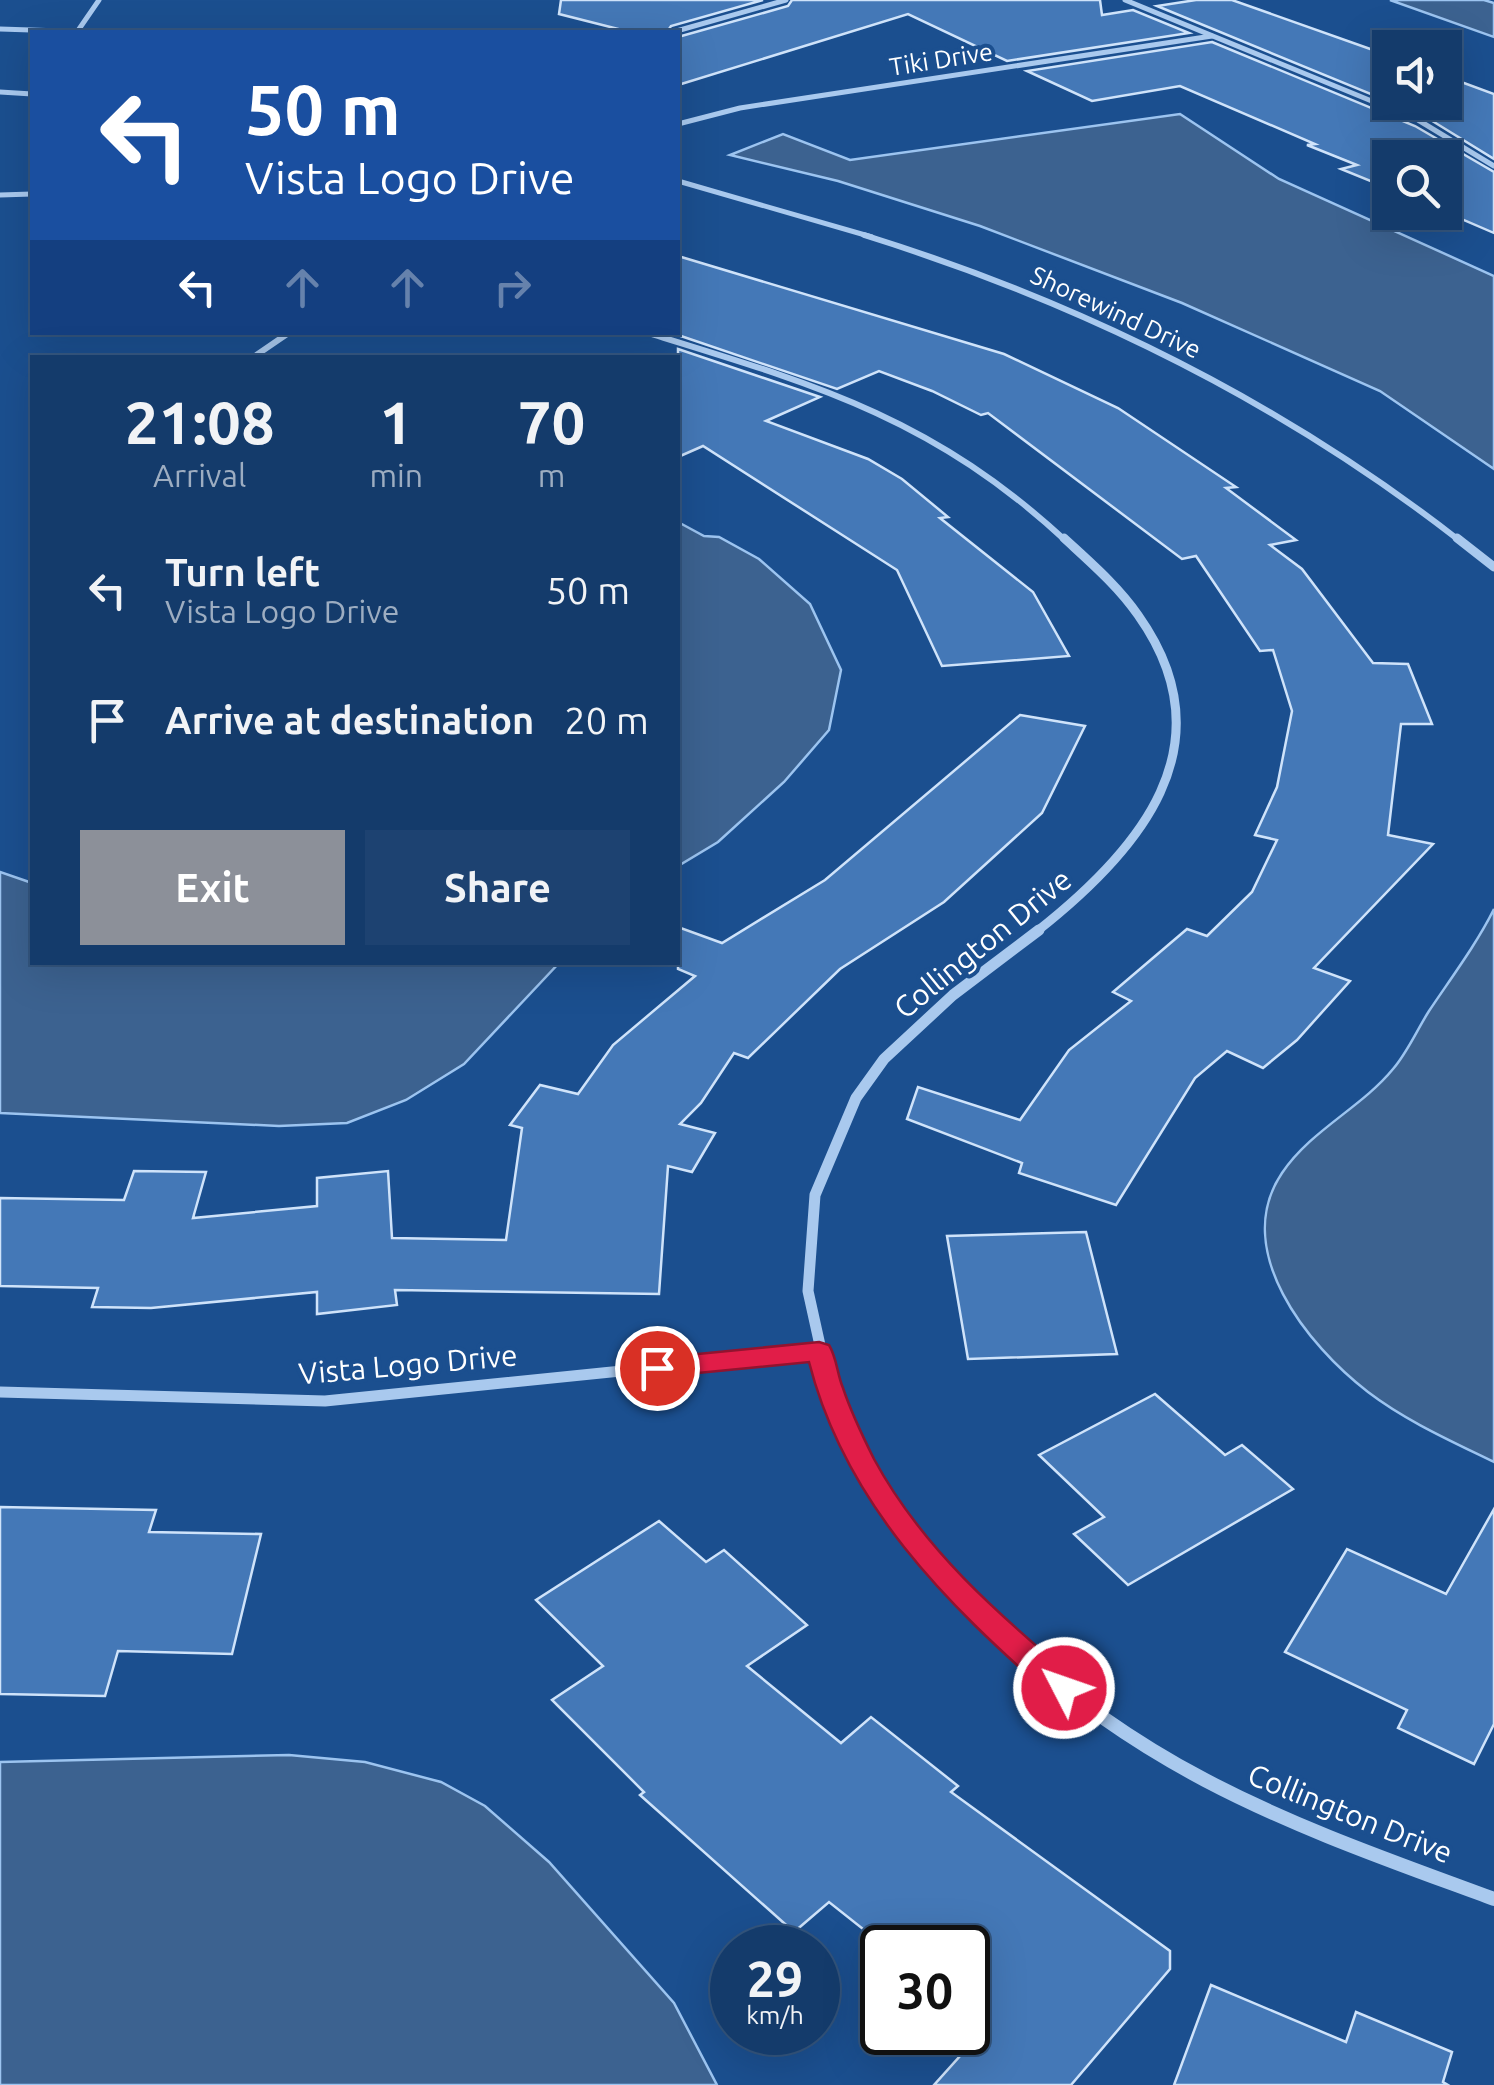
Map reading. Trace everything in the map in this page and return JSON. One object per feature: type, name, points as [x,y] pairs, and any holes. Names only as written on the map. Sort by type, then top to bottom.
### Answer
[{"type":"street","points":[[78,30],[99,0]]},
{"type":"street","points":[[680,30],[786,0]]},
{"type":"street","points":[[1125,0],[1418,120],[1494,166]]},
{"type":"street","points":[[0,30],[30,31]]},
{"type":"street","name":"Tiki Drive","points":[[680,123],[740,108],[1212,36]]},
{"type":"street","points":[[0,92],[30,94]]},
{"type":"street","name":"Shorewind Drive","points":[[680,183],[916,250],[997,280],[1156,350],[1312,436],[1390,487],[1494,568]]},
{"type":"street","points":[[0,195],[30,194]]},
{"type":"street","points":[[256,355],[286,335]]},
{"type":"street","name":"Collington Drive","points":[[654,335],[832,392],[950,448],[1000,483],[1110,582],[1142,620],[1164,662],[1175,707],[1174,754],[1158,802],[1140,834],[1100,882],[1044,929],[940,1004],[894,1048],[856,1098],[828,1154],[812,1214],[808,1282],[829,1388],[862,1463],[913,1540],[980,1616],[1064,1688],[1164,1757],[1278,1817],[1494,1899]]},
{"type":"street","name":"Vista Logo Drive","points":[[0,1392],[325,1401],[819,1351]]},
{"type":"water","points":[[1390,0],[1494,3],[1494,37]]},
{"type":"water","points":[[1180,114],[1279,179],[1372,221],[1372,230],[1392,230],[1494,276],[1494,469],[1380,391],[1182,303],[980,226],[838,181],[730,155],[783,134],[850,160]]},
{"type":"water","points":[[680,523],[704,536],[719,537],[759,559],[810,604],[841,670],[829,730],[784,782],[718,842],[680,865]]},
{"type":"water","points":[[0,872],[30,882],[30,965],[557,965],[464,1064],[406,1100],[347,1123],[279,1126],[0,1113]]},
{"type":"water","points":[[1494,909],[1494,1462],[1398,1412],[1345,1373],[1301,1323],[1283,1294],[1271,1264],[1265,1233],[1268,1203],[1282,1173],[1307,1144],[1366,1096],[1398,1063]]},
{"type":"water","points":[[289,1755],[365,1762],[441,1782],[485,1806],[549,1862],[674,2003],[717,2085],[0,2085],[0,1762]]},
{"type":"building","points":[[561,0],[763,0],[671,26],[668,30],[622,30],[559,14]]},
{"type":"building","points":[[792,0],[1100,0],[1102,15],[1133,10],[1189,33],[1007,61],[908,14],[680,84],[680,36],[788,6]]},
{"type":"building","points":[[1232,0],[1372,50],[1372,95],[1157,6]]},
{"type":"building","points":[[1212,42],[1372,108],[1372,120],[1400,120],[1439,140],[1372,140],[1372,182],[1341,169],[1357,165],[1307,145],[1315,144],[1180,86],[1092,101],[1027,71]]},
{"type":"building","points":[[1462,82],[1494,94],[1494,159],[1431,120],[1462,120]]},
{"type":"building","points":[[1462,153],[1494,172],[1494,233],[1462,219]]},
{"type":"building","points":[[680,257],[1004,354],[1118,408],[1236,487],[1226,488],[1296,540],[1270,545],[1302,569],[1373,663],[1408,664],[1432,724],[1401,724],[1388,835],[1433,844],[1314,968],[1350,981],[1297,1040],[1263,1068],[1227,1051],[1195,1078],[1116,1205],[1019,1173],[1022,1163],[907,1119],[918,1087],[1020,1120],[1069,1050],[1131,1001],[1113,992],[1187,929],[1207,936],[1252,892],[1277,840],[1255,835],[1277,787],[1292,711],[1273,650],[1260,651],[1196,556],[1182,559],[988,413],[981,415],[879,371],[837,389],[678,335]]},
{"type":"building","points":[[678,349],[820,397],[766,421],[868,459],[902,479],[948,517],[940,518],[1033,592],[1069,656],[942,666],[897,570],[703,446],[680,456]]},
{"type":"building","points":[[1020,715],[1085,726],[1042,813],[944,902],[840,969],[748,1058],[734,1053],[701,1103],[680,1124],[715,1133],[692,1172],[668,1166],[659,1294],[395,1290],[397,1305],[317,1314],[317,1292],[151,1308],[92,1307],[98,1288],[0,1286],[0,1198],[124,1200],[134,1171],[206,1172],[193,1218],[317,1206],[317,1178],[388,1171],[392,1238],[506,1240],[522,1128],[510,1125],[540,1085],[578,1094],[613,1045],[695,976],[678,969],[680,928],[722,943],[825,880]]},
{"type":"building","points":[[1086,1232],[1117,1354],[968,1359],[947,1236]]},
{"type":"building","points":[[1155,1394],[1225,1455],[1242,1445],[1293,1489],[1128,1585],[1074,1534],[1104,1517],[1039,1455]]},
{"type":"building","points":[[0,1507],[156,1510],[149,1532],[261,1534],[232,1654],[118,1651],[105,1696],[0,1694]]},
{"type":"building","points":[[1494,1509],[1494,1724],[1474,1764],[1398,1728],[1407,1710],[1285,1652],[1347,1549],[1446,1594]]},
{"type":"building","points":[[659,1521],[706,1562],[724,1550],[807,1625],[747,1666],[841,1743],[871,1717],[958,1786],[951,1792],[1170,1951],[1170,1969],[1071,2085],[934,2085],[961,2055],[990,2055],[990,1925],[860,1927],[829,1902],[802,1925],[786,1925],[640,1795],[644,1792],[552,1700],[603,1666],[536,1600]]},
{"type":"building","points":[[1211,1985],[1346,2042],[1356,2012],[1452,2052],[1443,2082],[1448,2085],[1174,2085]]},
{"type":"route","points":[[657,1368],[819,1351],[829,1388],[862,1463],[913,1540],[980,1616],[1064,1688]]}]
